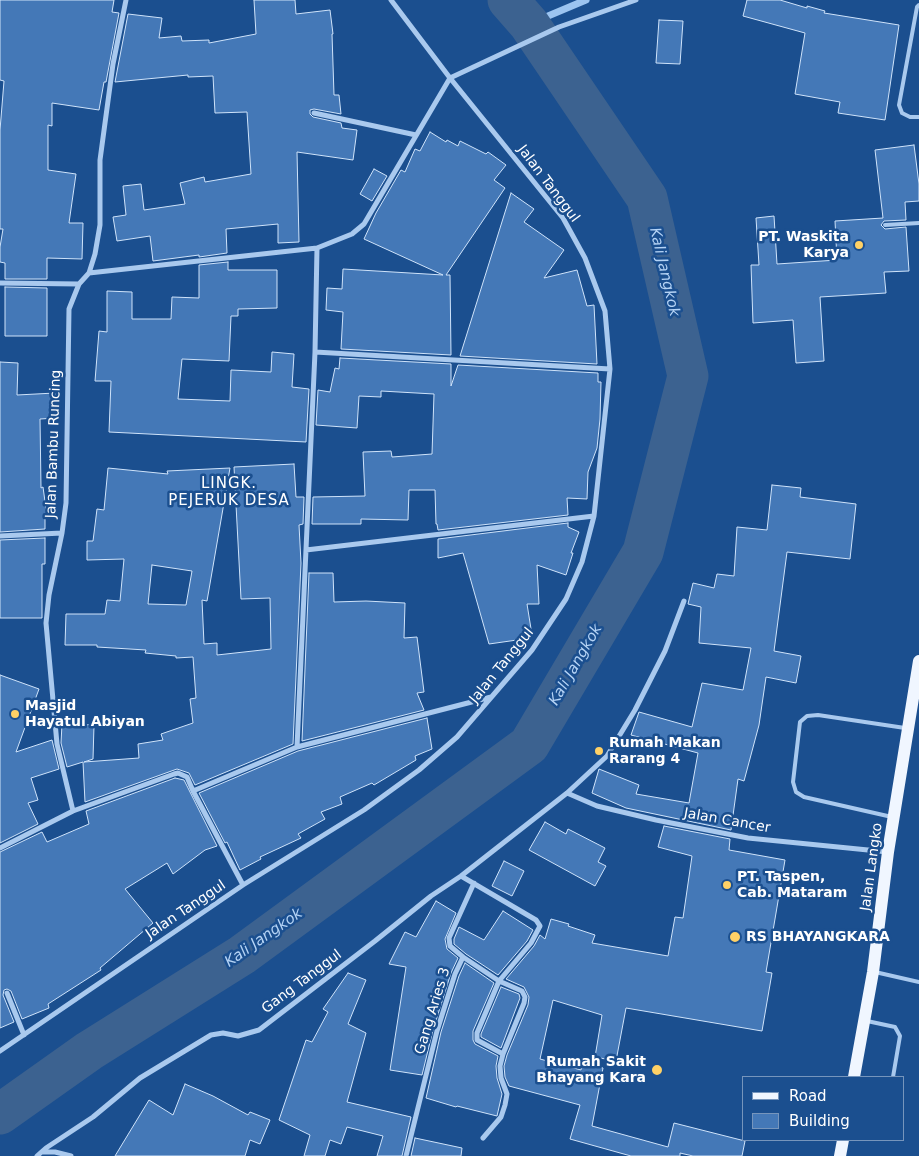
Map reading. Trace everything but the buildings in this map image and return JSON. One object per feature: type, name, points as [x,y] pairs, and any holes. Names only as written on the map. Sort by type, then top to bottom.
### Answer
[{"type":"main road","name":"Jalan Langko","points":[[854,1076],[873,972],[888,852],[919,661]]},
{"type":"main road","points":[[840,1156],[843,1141]]},
{"type":"street","name":"Jalan Bambu Runcing","points":[[74,812],[57,744],[46,622],[66,503],[69,309],[79,284],[89,272],[95,254],[100,225],[100,160],[113,64],[126,0]]},
{"type":"street","name":"Jalan Tanggul","points":[[0,1051],[243,885],[364,810],[419,770],[458,737],[532,650],[566,599],[582,562],[594,516],[610,369],[605,311],[585,258],[563,218],[450,78],[391,0]]},
{"type":"street","points":[[89,272],[317,248],[352,234],[364,224],[450,78],[559,27],[636,0]]},
{"type":"street","points":[[314,112],[416,135]]},
{"type":"street","points":[[297,747],[315,352],[317,248]]},
{"type":"street","points":[[0,283],[79,284]]},
{"type":"street","points":[[315,352],[610,369]]},
{"type":"street","points":[[306,550],[594,516]]},
{"type":"street","points":[[0,536],[62,533]]},
{"type":"street","name":"Gang Tanggul","points":[[39,1154],[92,1117],[140,1078],[211,1035],[223,1033],[238,1036],[259,1030],[567,793],[607,756],[635,710],[665,650],[684,601]]},
{"type":"street","points":[[193,791],[297,747],[491,697]]},
{"type":"street","points":[[0,848],[74,812],[178,773],[186,777],[243,885]]},
{"type":"street","name":"Jalan Cancer","points":[[567,793],[597,806],[748,838],[888,852]]},
{"type":"street","points":[[461,876],[539,923],[539,928],[531,943],[499,982],[477,1033],[477,1040],[503,1054]]},
{"type":"street","name":"Gang Aries 3","points":[[406,1156],[437,1032],[462,957],[450,946],[448,938],[474,883]]},
{"type":"street","points":[[462,957],[499,982],[522,991],[525,997],[500,1066],[501,1078],[507,1094],[505,1105],[501,1117],[484,1138]]},
{"type":"street","points":[[7,993],[24,1035]]},
{"type":"street","points":[[39,1154],[55,1152],[70,1156]]},
{"type":"lane","points":[[919,5],[917,7],[899,105],[902,113],[910,117],[919,117]]},
{"type":"lane","points":[[885,226],[919,223]]},
{"type":"lane","points":[[894,818],[804,797],[796,792],[793,782],[800,722],[807,716],[818,715],[908,728]]},
{"type":"lane","points":[[873,972],[919,982]]},
{"type":"lane","points":[[864,1020],[895,1027],[900,1036],[893,1076]]},
{"type":"waterway","name":"Kali Jangkok","points":[[0,1114],[89,1051],[242,955],[529,745],[643,552],[688,376],[647,198],[529,24],[508,0]]},
{"type":"waterway","points":[[529,24],[586,0]]},
{"type":"place","name":"PT. Waskita Karya","points":[[859,245]]},
{"type":"place","name":"Masjid Hayatul Abiyan","points":[[15,714]]},
{"type":"place","name":"Rumah Makan Rarang 4","points":[[599,751]]},
{"type":"place","name":"PT. Taspen, Cab. Mataram","points":[[727,885]]},
{"type":"place","name":"RS BHAYANGKARA","points":[[735,937]]},
{"type":"place","name":"Rumah Sakit Bhayang Kara","points":[[657,1070]]},
{"type":"district","name":"LINGK. PEJERUK DESA","points":[[229,492]]}]
